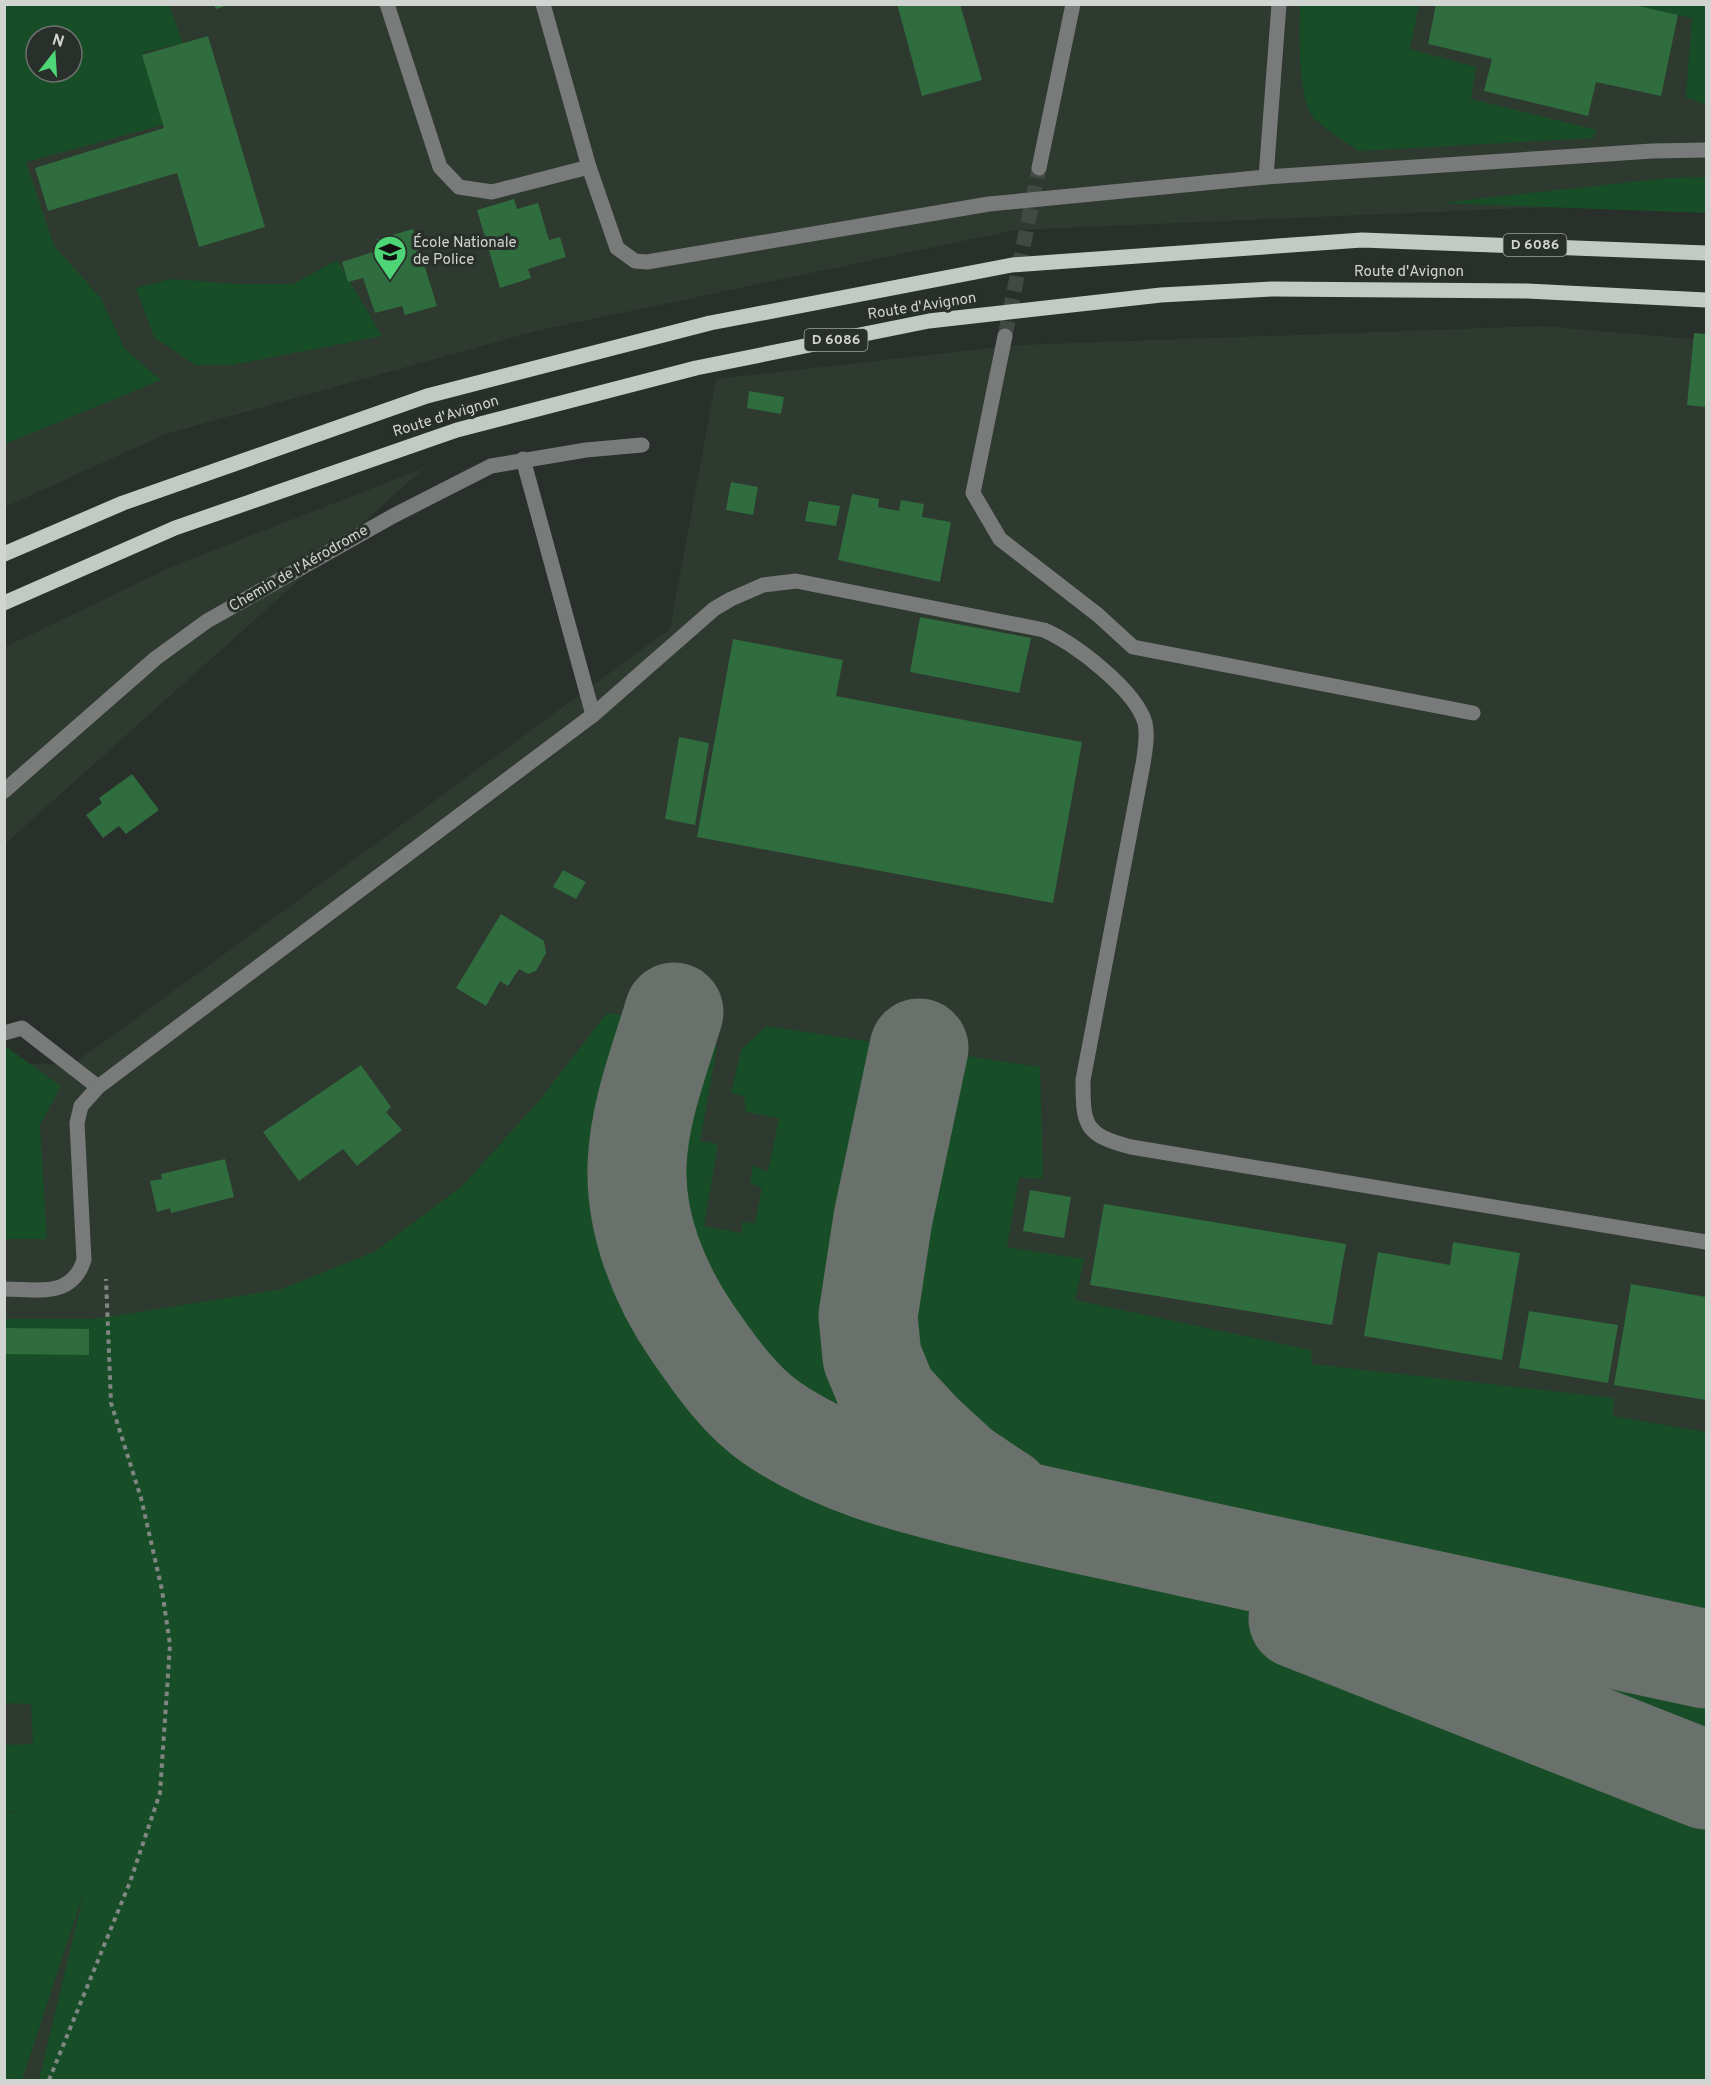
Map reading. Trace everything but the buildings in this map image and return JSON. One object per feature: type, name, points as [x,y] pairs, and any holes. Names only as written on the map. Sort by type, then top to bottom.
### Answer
[{"type":"main road","name":"Route d'Avignon","points":[[4,554],[123,503],[427,396],[710,323],[1012,265],[1362,240],[1707,253]]},
{"type":"main road","name":"Route d'Avignon","points":[[4,603],[175,528],[457,430],[696,368],[929,321],[1161,295],[1272,289],[1516,291],[1707,300]]},
{"type":"street","points":[[387,4],[440,167],[459,187],[492,192],[589,167]]},
{"type":"street","points":[[543,4],[589,167],[616,248],[635,261],[647,262],[989,204],[1266,177],[1652,151],[1707,150]]},
{"type":"street","points":[[1039,168],[1073,4]]},
{"type":"street","points":[[1266,177],[1279,4]]},
{"type":"street","points":[[1005,336],[973,493],[1000,539],[1098,615],[1132,647],[1473,713]]},
{"type":"street","name":"Chemin de l'Aérodrome","points":[[4,791],[156,657],[207,621],[452,486],[491,466],[523,459],[642,445]]},
{"type":"street","points":[[523,459],[593,715]]},
{"type":"street","points":[[4,1288],[55,1289],[64,1287],[81,1271],[84,1260],[77,1123],[81,1106],[98,1087],[593,715],[714,609],[763,585],[796,581],[1044,630],[1054,634],[1126,692],[1144,722],[1147,737],[1083,1080],[1086,1122],[1097,1134],[1109,1141],[1131,1147],[1707,1242]]},
{"type":"street","points":[[4,1033],[22,1028],[98,1087]]},
{"type":"path","points":[[49,2080],[130,1882],[160,1793],[170,1645],[162,1590],[141,1498],[111,1403],[106,1279],[84,1260]]},
{"type":"shaded area","name":"École Nationale de Police","points":[[4,5],[1706,5],[1706,208],[1669,202],[1015,230],[536,331],[166,434],[5,507]]},
{"type":"shaded area","points":[[1542,326],[1706,340],[1706,2080],[17,2080],[93,1817],[5,1811],[4,1063],[72,1065],[670,629],[716,379],[1019,345]]},
{"type":"shaded area","points":[[424,468],[5,844],[5,647],[173,566]]},
{"type":"green space","points":[[5,5],[169,5],[183,43],[144,52],[163,125],[26,162],[54,246],[100,297],[125,349],[161,380],[5,444]]},
{"type":"green space","points":[[1300,5],[1419,5],[1410,49],[1476,67],[1471,99],[1597,130],[1593,138],[1358,151],[1319,123],[1311,114],[1307,104],[1300,61]]},
{"type":"green space","points":[[1633,5],[1706,5],[1706,105],[1686,97],[1692,18]]},
{"type":"green space","points":[[1706,177],[1706,213],[1440,203],[1668,178]]},
{"type":"green space","points":[[337,260],[382,336],[232,365],[195,365],[154,337],[136,288],[171,279],[237,284],[293,284]]},
{"type":"green space","points":[[607,1013],[704,1025],[717,1047],[700,1141],[718,1144],[704,1226],[742,1233],[742,1222],[755,1223],[762,1188],[750,1183],[753,1165],[768,1172],[779,1118],[746,1112],[744,1096],[731,1093],[741,1050],[766,1026],[1040,1067],[1043,1179],[1019,1177],[1007,1247],[1084,1259],[1075,1300],[1311,1350],[1312,1364],[1614,1398],[1613,1416],[1706,1432],[1706,2080],[39,2080],[84,1892],[22,2080],[5,2080],[4,1812],[17,1812],[5,1811],[5,1745],[33,1744],[31,1704],[6,1703],[4,1319],[95,1319],[282,1289],[374,1252],[462,1186],[538,1102]]},
{"type":"green space","points":[[5,1046],[61,1086],[40,1125],[47,1239],[5,1239]]},
{"type":"taxiway","points":[[674,1012],[651,1087],[639,1145],[637,1187],[645,1231],[651,1253],[669,1294],[692,1332],[738,1393],[772,1423],[820,1451],[846,1462],[897,1480],[951,1494],[1706,1659]]},
{"type":"taxiway","points":[[919,1048],[883,1218],[868,1316],[872,1357],[888,1396],[923,1434],[961,1469],[1003,1497]]},
{"type":"taxiway","points":[[1298,1619],[1706,1780]]},
{"type":"tunnel","points":[[1005,336],[1039,168]]},
{"type":"place","name":"École Nationale de Police","points":[[390,281]]}]
